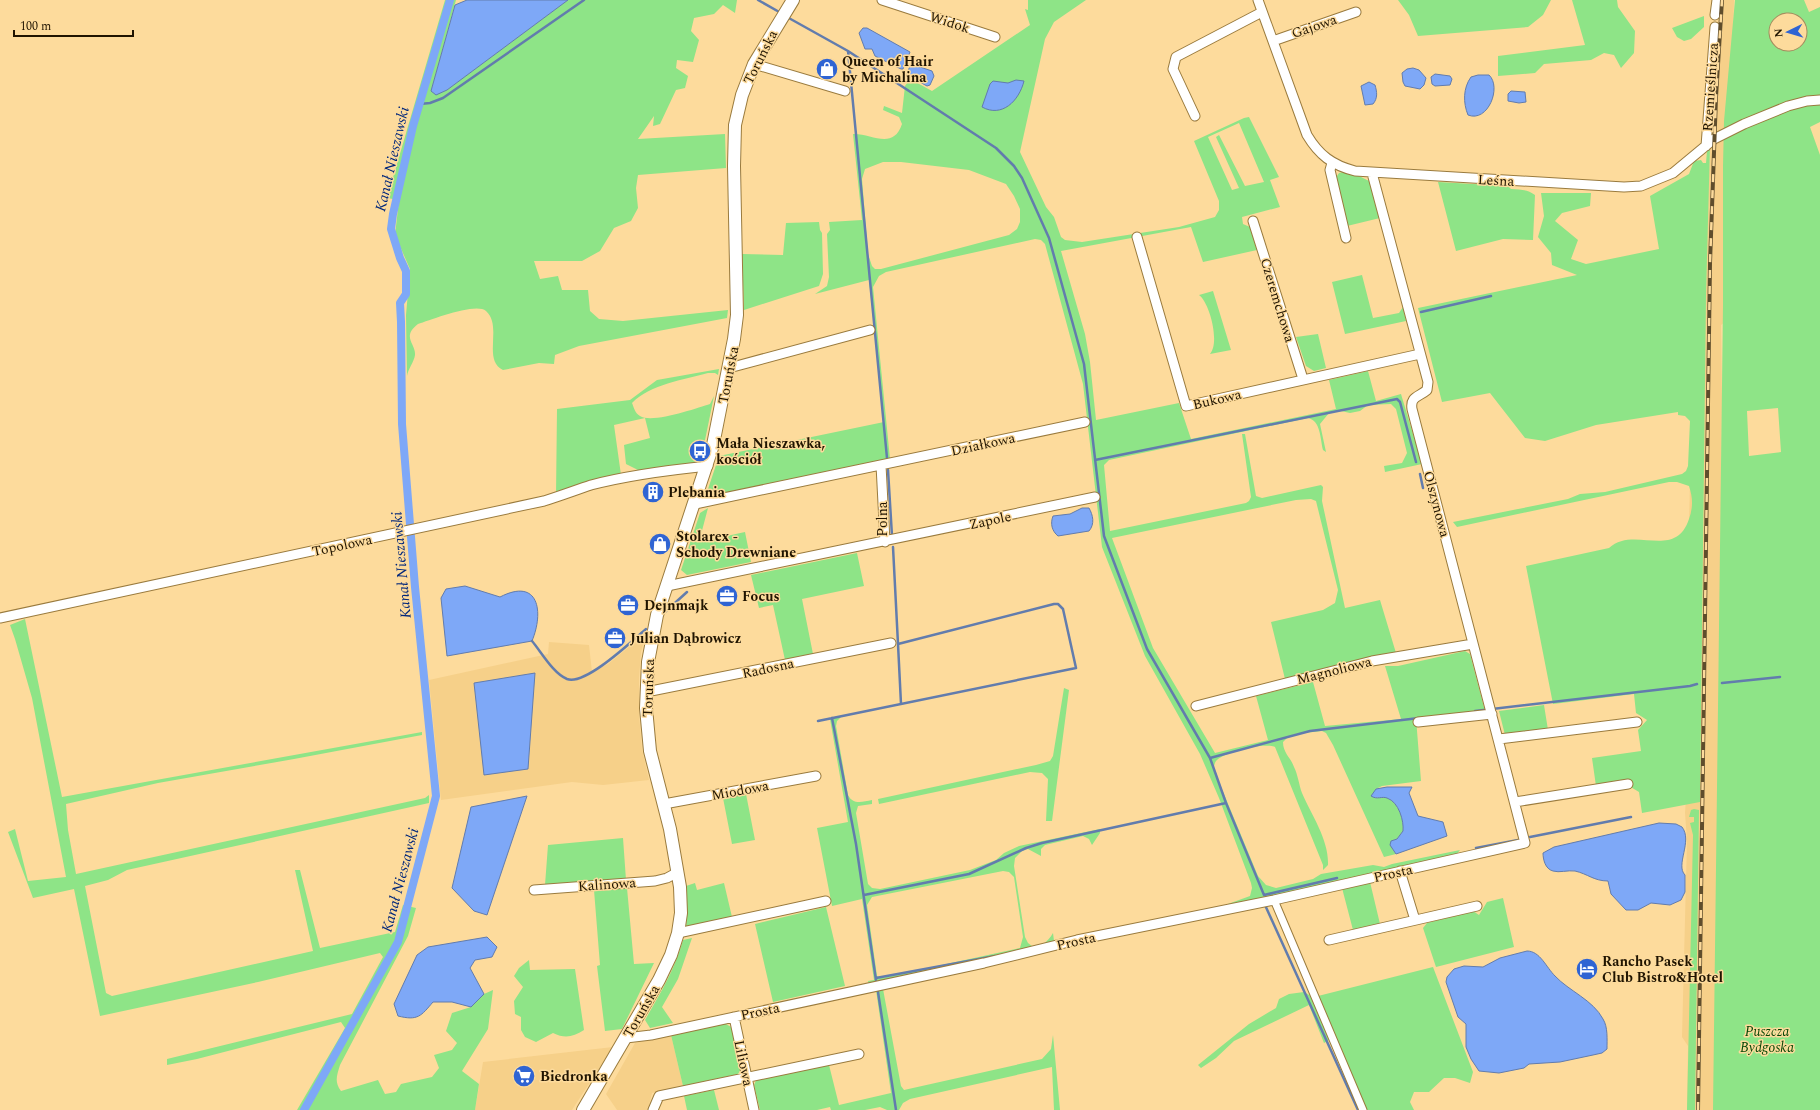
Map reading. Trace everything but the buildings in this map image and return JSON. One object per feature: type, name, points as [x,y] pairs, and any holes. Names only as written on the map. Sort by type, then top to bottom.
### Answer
[{"type":"main road","name":"Toruńska","points":[[583,1110],[659,980],[671,955],[678,934],[681,902],[678,872],[664,804],[650,751],[646,692],[648,662],[652,635],[667,586],[708,466],[718,427],[729,368],[737,315],[734,135],[742,95],[754,64],[787,10]]},
{"type":"street","name":"Widok","points":[[882,0],[996,37]]},
{"type":"street","name":"Leśna","points":[[1258,0],[1307,135],[1316,149],[1332,163],[1340,167],[1372,173],[1634,187],[1650,184],[1673,173],[1714,139],[1764,115],[1800,103],[1820,100]]},
{"type":"street","points":[[1716,16],[1717,0]]},
{"type":"street","points":[[1195,116],[1173,69],[1176,57],[1262,12]]},
{"type":"street","name":"Gajowa","points":[[1273,40],[1356,12]]},
{"type":"street","name":"Rzemieślnicza","points":[[1706,146],[1715,27]]},
{"type":"street","points":[[754,64],[844,91]]},
{"type":"street","points":[[1332,163],[1330,170],[1346,238]]},
{"type":"street","name":"Olszynowa","points":[[1372,173],[1428,386],[1425,392],[1413,398],[1412,409],[1525,843]]},
{"type":"street","name":"Czeremchowa","points":[[1254,221],[1303,379]]},
{"type":"street","name":"Bukowa","points":[[1137,237],[1186,406],[1420,354]]},
{"type":"street","points":[[729,368],[870,330]]},
{"type":"street","name":"Działkowa","points":[[880,465],[1085,422]]},
{"type":"street","points":[[695,504],[880,465]]},
{"type":"street","name":"Polna","points":[[667,586],[885,542],[880,465]]},
{"type":"street","name":"Topolowa","points":[[0,618],[544,501],[591,486],[624,478],[708,466]]},
{"type":"street","name":"Zapole","points":[[885,542],[1095,497]]},
{"type":"street","name":"Radosna","points":[[646,692],[891,643]]},
{"type":"street","name":"Magnoliowa","points":[[1196,706],[1372,661],[1473,644]]},
{"type":"street","points":[[1418,722],[1491,711]]},
{"type":"street","points":[[1499,739],[1637,722]]},
{"type":"street","name":"Miodowa","points":[[664,804],[816,776]]},
{"type":"street","points":[[1515,802],[1628,784]]},
{"type":"street","name":"Prosta","points":[[626,1038],[650,1035],[984,963],[1077,940],[1274,900],[1525,843]]},
{"type":"street","points":[[1400,871],[1415,920]]},
{"type":"street","name":"Kalinowa","points":[[534,890],[655,881],[667,878],[678,872]]},
{"type":"street","points":[[1274,900],[1363,1110]]},
{"type":"street","points":[[678,934],[826,901]]},
{"type":"street","points":[[1329,940],[1477,906]]},
{"type":"street","name":"Liliowa","points":[[734,1017],[754,1110]]},
{"type":"street","points":[[653,1110],[659,1096],[747,1076],[859,1054]]},
{"type":"shaded area","points":[[1719,0],[1734,0],[1732,78],[1737,312],[1721,325],[1722,401],[1715,1110],[1687,1110],[1688,1046],[1682,1037],[1687,841],[1685,813],[1694,685],[1689,527],[1697,174],[1709,170]]},
{"type":"shaded area","points":[[646,633],[641,652],[639,715],[642,749],[649,780],[603,785],[572,782],[441,800],[429,680],[548,654],[549,642],[589,645],[592,672],[608,664]]},
{"type":"shaded area","points":[[671,1035],[683,1086],[652,1093],[648,1110],[617,1110],[606,1094],[635,1043]]},
{"type":"shaded area","points":[[613,1047],[572,1110],[475,1110],[483,1062]]},
{"type":"green space","points":[[445,0],[456,0],[431,91],[447,90],[568,0],[737,0],[735,13],[723,5],[714,14],[694,18],[691,31],[699,40],[693,62],[677,60],[676,68],[688,76],[685,88],[676,90],[660,124],[653,126],[654,116],[638,139],[725,134],[726,168],[638,175],[636,188],[638,208],[631,221],[614,228],[600,251],[582,261],[534,261],[540,279],[558,276],[562,290],[588,290],[590,311],[599,319],[623,321],[728,310],[727,318],[579,346],[555,355],[554,364],[539,363],[503,370],[497,365],[494,359],[493,325],[491,317],[486,311],[481,309],[464,310],[418,324],[413,329],[410,333],[410,340],[415,351],[415,355],[407,376],[406,315],[410,269],[395,235],[399,200],[387,198]]},
{"type":"green space","points":[[1028,0],[1086,0],[1054,22],[1045,39],[1020,152],[1046,207],[1054,217],[1061,237],[1065,240],[1082,242],[1179,227],[1215,217],[1219,210],[1219,201],[1194,141],[1244,118],[1249,117],[1279,177],[1270,180],[1280,207],[1242,217],[1243,224],[1250,227],[1257,250],[1203,262],[1191,227],[1061,251],[1085,334],[1090,362],[1096,420],[1179,403],[1191,439],[1336,409],[1329,380],[1368,371],[1376,401],[1401,394],[1422,464],[1385,472],[1384,466],[1402,463],[1407,453],[1396,409],[1391,404],[1368,405],[1360,411],[1350,413],[1341,411],[1329,413],[1320,424],[1326,452],[1323,450],[1318,426],[1308,418],[1109,460],[1104,465],[1110,531],[1246,503],[1251,497],[1242,434],[1245,434],[1256,496],[1262,498],[1321,485],[1323,487],[1322,501],[1345,608],[1380,600],[1396,653],[1285,679],[1271,622],[1323,610],[1335,603],[1338,590],[1316,501],[1311,499],[1296,500],[1112,538],[1153,648],[1215,753],[1268,740],[1256,696],[1313,682],[1325,726],[1401,719],[1385,666],[1398,666],[1465,651],[1470,654],[1485,711],[1416,718],[1421,781],[1382,786],[1376,789],[1374,798],[1386,798],[1391,800],[1395,803],[1402,817],[1403,831],[1397,839],[1391,841],[1393,850],[1396,854],[1384,857],[1333,745],[1326,733],[1322,731],[1295,734],[1288,737],[1283,742],[1284,749],[1293,764],[1302,793],[1326,846],[1328,865],[1323,870],[1323,865],[1275,747],[1263,746],[1235,751],[1216,761],[1214,764],[1214,770],[1258,876],[1266,885],[1276,888],[1313,879],[1321,874],[1373,865],[1384,867],[1460,850],[1456,855],[1229,906],[1228,904],[1250,896],[1252,888],[1251,883],[1219,798],[1200,754],[1145,656],[1102,547],[1083,384],[1045,244],[1041,240],[1035,239],[886,272],[879,276],[873,287],[890,459],[714,496],[708,489],[719,456],[884,422],[869,280],[815,294],[827,286],[829,277],[827,234],[830,230],[829,222],[862,220],[853,134],[860,134],[881,139],[893,137],[898,132],[902,124],[899,117],[883,110],[884,106],[902,113],[905,86],[910,79],[932,91],[1030,25],[1025,9],[1028,10]],"holes":[[[1239,123],[1264,182],[1245,186],[1219,135],[1216,137],[1239,188],[1232,190],[1208,137]],[[883,162],[901,162],[969,170],[1006,184],[1020,209],[1020,222],[1017,229],[1009,235],[881,269],[875,269],[872,266],[868,254],[862,179],[865,169]]]},
{"type":"green space","points":[[1398,0],[1551,0],[1543,15],[1528,27],[1418,36],[1409,15]]},
{"type":"green space","points":[[1572,0],[1617,0],[1618,7],[1635,31],[1634,53],[1621,68],[1614,55],[1604,53],[1591,60],[1544,64],[1535,73],[1498,76],[1498,56],[1585,45]]},
{"type":"green space","name":"Puszcza Bydgoska","points":[[1735,0],[1804,0],[1809,12],[1820,7],[1820,122],[1810,127],[1820,155],[1820,1110],[1713,1110],[1723,305],[1724,121]],"holes":[[[1778,408],[1781,452],[1749,456],[1747,411]]]},
{"type":"green space","points":[[1704,16],[1704,27],[1691,39],[1684,41],[1677,37],[1672,28]]},
{"type":"green space","points":[[1710,146],[1706,295],[1700,802],[1642,813],[1639,792],[1629,786],[1596,786],[1592,758],[1641,751],[1638,730],[1647,720],[1636,713],[1634,694],[1553,704],[1526,566],[1609,548],[1619,542],[1630,540],[1664,541],[1674,538],[1683,531],[1689,519],[1692,503],[1689,486],[1677,482],[1669,482],[1457,527],[1453,522],[1568,499],[1580,494],[1605,492],[1682,474],[1686,471],[1688,466],[1690,421],[1685,416],[1678,415],[1678,412],[1596,425],[1545,441],[1525,438],[1490,393],[1442,402],[1418,308],[1577,275],[1552,265],[1551,253],[1538,237],[1544,216],[1541,193],[1591,193],[1590,206],[1562,213],[1555,221],[1578,240],[1571,259],[1586,264],[1659,249],[1650,196],[1689,174],[1694,161],[1701,160],[1703,163],[1706,163],[1707,151]]},
{"type":"green space","points":[[1343,172],[1357,175],[1371,182],[1380,218],[1347,226],[1335,179],[1339,173]]},
{"type":"green space","points":[[1438,182],[1508,186],[1511,189],[1524,190],[1532,193],[1535,195],[1533,240],[1503,239],[1456,251]]},
{"type":"green space","points":[[819,222],[822,233],[823,274],[819,286],[744,310],[742,254],[783,255],[786,223]]},
{"type":"green space","points":[[1362,275],[1373,318],[1399,313],[1403,307],[1406,321],[1345,334],[1332,282]]},
{"type":"green space","points":[[1213,291],[1231,350],[1210,354],[1213,349],[1214,333],[1207,306],[1199,295]]},
{"type":"green space","points":[[1318,334],[1326,368],[1314,371],[1306,366],[1296,337]]},
{"type":"green space","points":[[719,369],[718,375],[715,373],[708,373],[658,387],[648,391],[632,403],[638,415],[646,418],[654,418],[685,412],[710,404],[714,396],[702,455],[692,464],[640,471],[626,464],[624,445],[650,438],[645,418],[614,425],[621,475],[556,495],[557,409],[630,400],[657,380]]},
{"type":"green space","points":[[708,508],[699,542],[745,532],[751,562],[687,575],[681,570],[700,513]]},
{"type":"green space","points":[[857,553],[864,586],[802,599],[813,654],[785,660],[773,605],[759,608],[751,575]]},
{"type":"green space","points":[[25,619],[62,797],[422,732],[422,735],[158,783],[66,804],[68,830],[76,874],[425,798],[429,795],[429,803],[127,870],[108,880],[85,886],[106,993],[112,996],[313,951],[295,870],[300,870],[320,948],[395,932],[403,905],[416,908],[408,936],[340,1065],[337,1075],[337,1085],[341,1091],[378,1080],[385,1094],[396,1092],[401,1084],[432,1077],[439,1068],[434,1055],[452,1050],[457,1043],[446,1031],[452,1013],[471,1007],[484,994],[493,990],[488,1029],[462,1071],[479,1084],[475,1110],[297,1110],[345,1028],[341,1022],[197,1059],[167,1065],[167,1059],[352,1014],[383,957],[380,953],[258,982],[100,1016],[74,889],[33,898],[8,832],[15,829],[28,881],[66,877],[32,698],[10,625]]},
{"type":"green space","points":[[1064,688],[1069,690],[1052,821],[1046,821],[1048,779],[1042,773],[1030,772],[879,804],[878,799],[1050,761],[1053,756]]},
{"type":"green space","points":[[1544,705],[1548,730],[1505,735],[1499,711]]},
{"type":"green space","points":[[842,716],[837,721],[836,726],[848,795],[855,802],[872,800],[872,804],[858,806],[856,813],[868,884],[872,888],[880,889],[970,870],[996,860],[1004,853],[1019,846],[1100,829],[1100,833],[1092,845],[1089,839],[1083,836],[1045,845],[1041,849],[1041,856],[1028,849],[1022,851],[1015,858],[1014,866],[1025,937],[1028,943],[1032,946],[1042,944],[1049,939],[1053,933],[1054,941],[1061,941],[869,985],[868,981],[874,980],[862,899],[832,906],[817,828],[848,822],[830,719]],"holes":[[[1003,871],[1009,872],[1014,877],[1023,937],[1020,948],[882,978],[877,976],[867,905],[872,897]]]},
{"type":"green space","points":[[746,794],[755,840],[732,844],[723,798]]},
{"type":"green space","points":[[1691,810],[1699,810],[1695,1110],[1687,1110],[1693,835],[1690,823],[1694,822],[1694,817],[1689,817]]},
{"type":"green space","points":[[623,838],[626,880],[545,885],[548,845]]},
{"type":"green space","points":[[1370,882],[1380,924],[1353,930],[1342,888]]},
{"type":"green space","points":[[695,883],[697,890],[724,883],[732,917],[686,927],[686,886]]},
{"type":"green space","points":[[627,888],[634,964],[654,963],[622,1029],[605,1031],[597,966],[600,965],[594,890]]},
{"type":"green space","points":[[1503,898],[1514,947],[1436,967],[1423,928],[1427,923],[1473,911],[1479,915],[1487,902]]},
{"type":"green space","points":[[826,907],[845,986],[773,1002],[755,924]]},
{"type":"green space","points":[[692,938],[678,979],[662,1007],[673,1023],[650,1028],[645,1020],[662,991],[680,951],[683,940]]},
{"type":"green space","points":[[529,960],[530,970],[575,969],[584,1030],[565,1037],[553,1033],[536,1042],[525,1037],[521,1030],[521,1017],[515,1014],[514,1001],[523,987],[514,976],[519,968]]},
{"type":"green space","points":[[1433,967],[1473,1072],[1470,1083],[1455,1078],[1444,1078],[1429,1092],[1414,1092],[1410,1102],[1414,1110],[1367,1110],[1318,996]]},
{"type":"green space","points":[[883,989],[901,1086],[904,1090],[1042,1059],[1051,1049],[1053,1035],[1060,1110],[1054,1110],[1052,1067],[910,1099],[903,1103],[899,1110],[887,1110],[880,1107],[865,1110],[831,1110],[830,1107],[817,1110],[760,1110],[754,1085],[757,1078],[829,1065],[839,1105],[891,1093],[876,990]]},
{"type":"green space","points":[[1304,992],[1311,996],[1329,1040],[1324,1043],[1309,1005],[1234,1041],[1216,1058],[1201,1068],[1198,1065],[1249,1024],[1276,1008],[1279,999],[1289,994]]},
{"type":"green space","points":[[724,1023],[733,1028],[741,1069],[738,1074],[683,1086],[671,1035]]},
{"type":"green space","points":[[714,1090],[719,1110],[687,1110],[684,1096]]},
{"type":"water","points":[[467,0],[568,0],[447,90],[436,95],[431,91],[455,5]]},
{"type":"water","points":[[863,28],[867,28],[910,52],[903,69],[875,56],[872,49],[865,49],[859,33]]},
{"type":"water","points":[[911,64],[932,71],[934,76],[930,85],[927,86],[907,75]]},
{"type":"water","points":[[1413,68],[1419,70],[1426,78],[1424,85],[1420,89],[1405,86],[1403,82],[1402,73],[1407,69]]},
{"type":"water","points":[[1435,74],[1450,76],[1452,79],[1450,85],[1435,86],[1432,84],[1431,77]]},
{"type":"water","points":[[1478,75],[1489,75],[1493,80],[1493,95],[1487,109],[1482,114],[1475,116],[1468,115],[1465,106],[1466,86],[1471,77]]},
{"type":"water","points":[[1016,80],[1024,81],[1018,95],[1009,106],[996,110],[989,110],[982,107],[990,84],[993,81],[1008,83]]},
{"type":"water","points":[[1369,82],[1375,85],[1377,93],[1373,104],[1365,105],[1361,86]]},
{"type":"water","points":[[1511,91],[1525,92],[1526,102],[1519,103],[1508,101],[1508,94]]},
{"type":"water","points":[[1082,508],[1089,508],[1092,514],[1093,522],[1089,531],[1058,536],[1054,532],[1052,527],[1053,516],[1070,514]]},
{"type":"water","points":[[465,586],[500,597],[513,592],[523,591],[530,594],[535,601],[538,619],[532,641],[447,656],[441,598],[446,589]]},
{"type":"water","points":[[535,673],[528,769],[484,775],[474,683]]},
{"type":"water","points":[[1387,787],[1412,787],[1409,793],[1418,816],[1443,822],[1447,836],[1396,854],[1390,845],[1391,841],[1397,839],[1403,831],[1403,822],[1400,812],[1395,803],[1391,800],[1371,796],[1376,789]]},
{"type":"water","points":[[527,796],[487,915],[474,911],[452,888],[471,807]]},
{"type":"water","points":[[1659,823],[1676,824],[1682,827],[1686,839],[1682,865],[1682,871],[1685,875],[1685,892],[1681,900],[1670,905],[1651,903],[1638,910],[1626,910],[1611,894],[1608,881],[1599,880],[1575,871],[1553,871],[1546,866],[1544,861],[1543,853],[1554,847]]},
{"type":"water","points":[[487,937],[497,947],[492,957],[475,960],[470,968],[484,994],[471,1007],[452,1002],[433,1002],[422,1014],[418,1016],[410,1018],[398,1016],[394,1004],[417,955],[428,947]]},
{"type":"water","points":[[1527,951],[1536,954],[1561,981],[1599,1012],[1606,1026],[1607,1049],[1602,1053],[1593,1055],[1560,1062],[1529,1064],[1524,1068],[1499,1073],[1479,1071],[1471,1059],[1466,1047],[1466,1024],[1458,1017],[1446,982],[1447,977],[1454,969],[1464,966],[1483,967],[1500,958]]},
{"type":"waterway","name":"Kanał Nieszawski","points":[[304,1110],[398,942],[436,796],[415,587],[402,424],[400,303],[406,294],[406,271],[400,258],[391,229],[413,126],[450,0]]},
{"type":"waterway","points":[[420,104],[430,103],[443,98],[584,0]]},
{"type":"waterway","points":[[758,0],[781,13]]},
{"type":"waterway","points":[[787,17],[848,51],[996,148],[1014,166],[1022,178],[1049,238],[1084,364],[1104,536],[1147,649],[1210,758],[1310,731],[1419,718]]},
{"type":"waterway","points":[[848,51],[887,458]]},
{"type":"waterway","points":[[1421,312],[1491,296]]},
{"type":"waterway","points":[[1095,460],[1397,399],[1400,402],[1416,462]]},
{"type":"waterway","points":[[888,470],[892,536]]},
{"type":"waterway","points":[[1420,474],[1423,488]]},
{"type":"waterway","points":[[893,547],[898,644]]},
{"type":"waterway","points":[[665,612],[687,592]]},
{"type":"waterway","points":[[818,721],[1076,668],[1063,609],[1058,604],[1054,604],[898,644],[901,704]]},
{"type":"waterway","points":[[532,641],[557,672],[567,679],[575,679],[585,676],[608,661],[646,629]]},
{"type":"waterway","points":[[1722,683],[1780,677]]},
{"type":"waterway","points":[[1475,711],[1697,684]]},
{"type":"waterway","points":[[832,718],[856,844],[876,980]]},
{"type":"waterway","points":[[864,895],[969,874],[1026,848],[1042,843],[1226,803],[1210,758]]},
{"type":"waterway","points":[[1226,803],[1264,895],[1337,878]]},
{"type":"waterway","points":[[1530,837],[1631,817]]},
{"type":"waterway","points":[[1476,848],[1518,840]]},
{"type":"waterway","points":[[1265,905],[1358,1110]]},
{"type":"waterway","points":[[876,978],[995,956]]},
{"type":"waterway","points":[[878,992],[896,1110]]},
{"type":"railway","points":[[1698,1110],[1710,263],[1716,97],[1722,0]]},
{"type":"place","name":"Queen of Hair by Michalina","points":[[827,69]]},
{"type":"place","name":"Mała Nieszawka, kościół","points":[[700,451]]},
{"type":"place","name":"Plebania","points":[[653,492]]},
{"type":"place","name":"Stolarex - Schody Drewniane","points":[[660,544]]},
{"type":"place","name":"Focus","points":[[727,596]]},
{"type":"place","name":"Dejnmajk","points":[[628,605]]},
{"type":"place","name":"Julian Dąbrowicz","points":[[615,638]]},
{"type":"place","name":"Rancho Pasek Club Bistro&Hotel","points":[[1587,969]]},
{"type":"place","name":"Biedronka","points":[[524,1076]]}]
